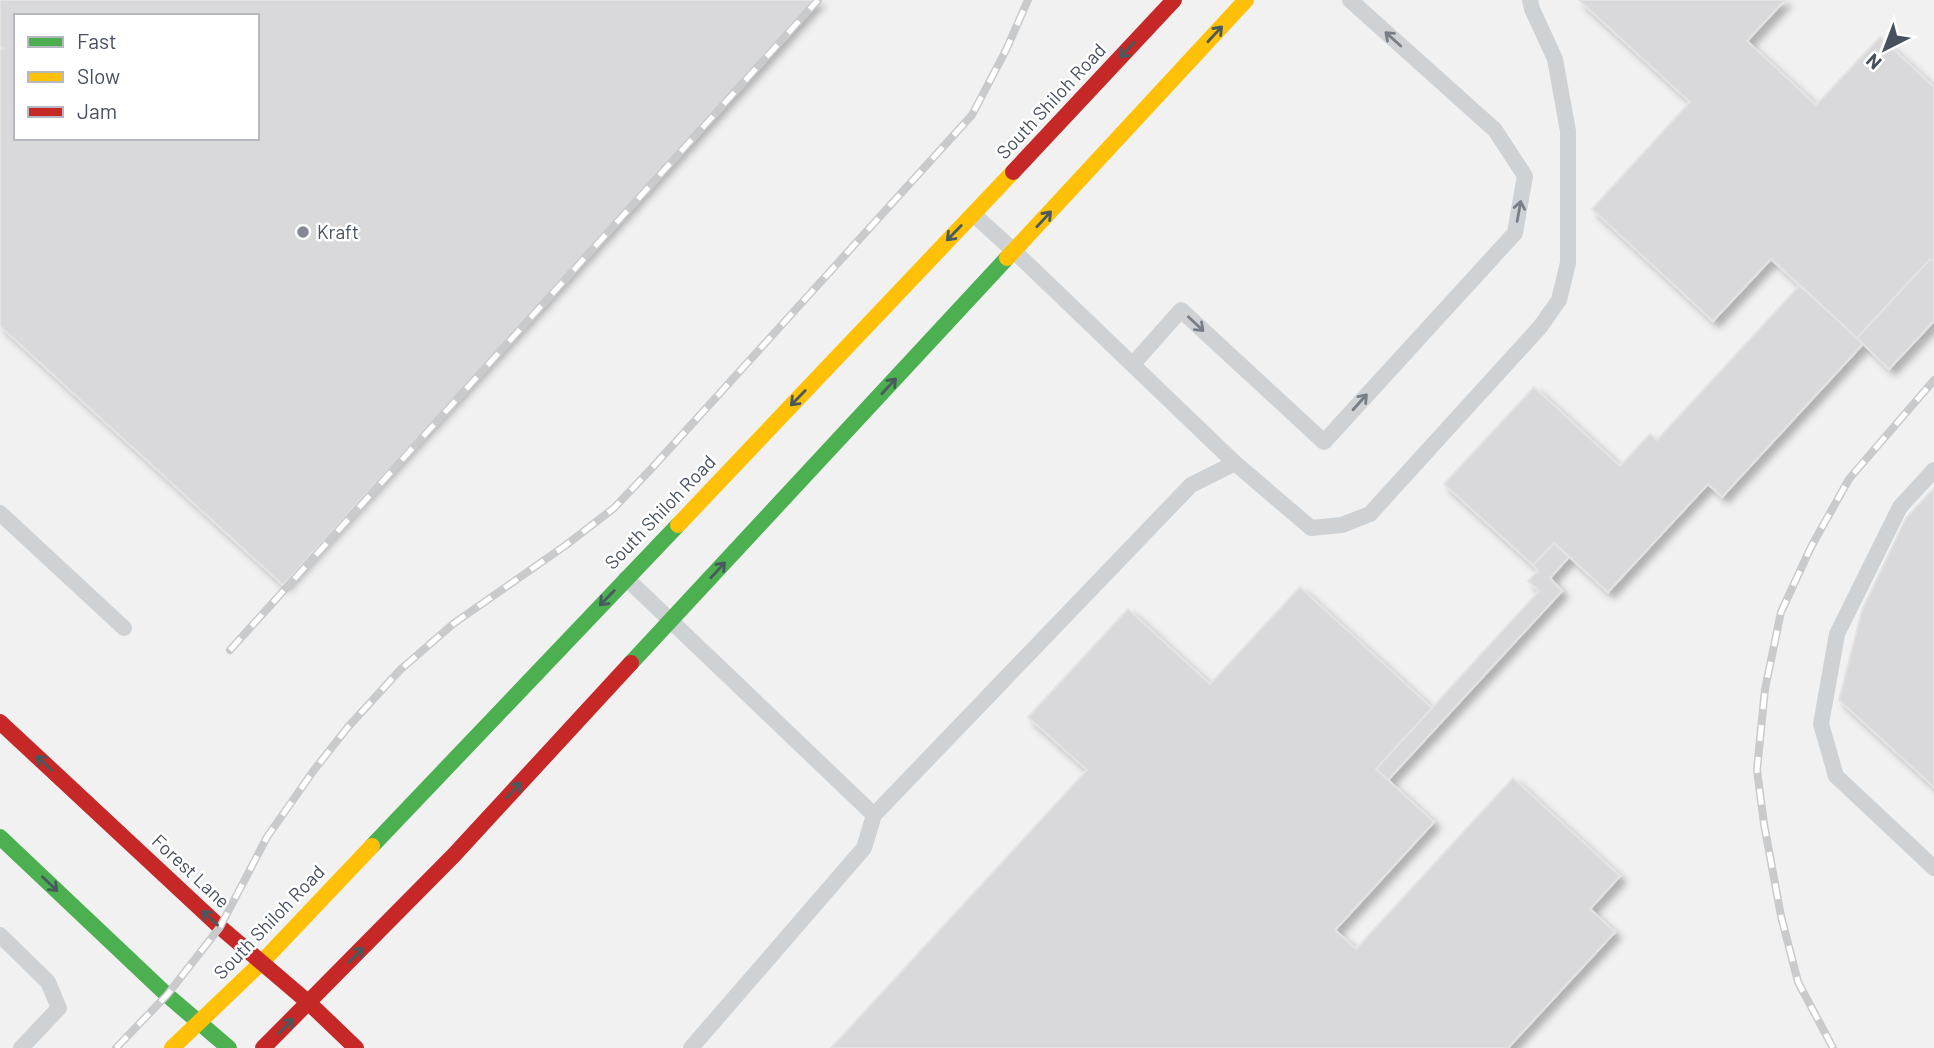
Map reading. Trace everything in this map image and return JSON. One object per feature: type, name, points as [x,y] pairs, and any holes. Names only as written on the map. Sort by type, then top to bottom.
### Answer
[{"type":"main road","name":"South Shiloh Road","points":[[172,1048],[262,962],[1174,0]]},
{"type":"main road","points":[[263,1048],[454,855],[1246,0]]},
{"type":"main road","name":"Forest Lane","points":[[0,722],[220,928],[309,1003],[356,1048]]},
{"type":"main road","points":[[0,837],[167,995],[229,1048]]},
{"type":"lane","points":[[1133,364],[1181,310],[1324,442],[1515,233],[1525,176],[1495,130],[1350,0]]},
{"type":"lane","points":[[973,214],[1236,463],[1311,528],[1342,525],[1370,514],[1540,327],[1559,300],[1568,263],[1568,131],[1555,59],[1530,0]]},
{"type":"lane","points":[[691,1048],[864,848],[874,815],[1191,485],[1236,463]]},
{"type":"lane","points":[[1934,470],[1900,507],[1837,634],[1821,724],[1836,776],[1934,868]]},
{"type":"lane","points":[[0,513],[124,628]]},
{"type":"lane","points":[[626,578],[874,815]]},
{"type":"lane","points":[[0,935],[48,982],[59,1008],[21,1048]]},
{"type":"building","name":"Kraft","points":[[0,0],[818,0],[283,585],[0,326],[0,51],[3,48],[0,46]]},
{"type":"building","points":[[1579,0],[1785,0],[1747,41],[1816,105],[1880,37],[1934,87],[1934,262],[1930,259],[1857,338],[1771,259],[1713,321],[1592,209],[1690,102]]},
{"type":"building","points":[[1930,259],[1934,262],[1934,321],[1889,369],[1857,338]]},
{"type":"building","points":[[1800,285],[1863,344],[1722,497],[1708,484],[1608,592],[1554,543],[1533,565],[1444,484],[1534,387],[1620,466],[1650,434],[1657,440]]},
{"type":"building","points":[[1934,488],[1934,787],[1839,700],[1862,610],[1906,518]]},
{"type":"building","points":[[1554,543],[1569,557],[1550,578],[1562,591],[1388,780],[1376,769],[1539,591],[1528,581],[1538,571],[1533,565]]},
{"type":"building","points":[[1300,587],[1432,708],[1376,769],[1434,822],[1335,930],[1356,949],[1513,778],[1620,876],[1590,909],[1615,932],[1508,1048],[831,1048],[1087,770],[1028,717],[1128,609],[1210,684]]},
{"type":"railway","points":[[230,650],[818,0]]},
{"type":"railway","points":[[116,1048],[167,995],[220,927],[267,837],[348,727],[400,670],[453,624],[614,508],[652,468],[972,115],[1006,50],[1028,0]]},
{"type":"railway","points":[[1833,1048],[1798,982],[1781,916],[1757,770],[1765,689],[1781,612],[1811,547],[1849,479],[1934,380]]},
{"type":"traffic: fast","points":[[631,663],[1007,258]]},
{"type":"traffic: fast","points":[[372,846],[678,525]]},
{"type":"traffic: fast","points":[[0,837],[167,995],[229,1048]]},
{"type":"traffic: slow","points":[[1007,258],[1246,0]]},
{"type":"traffic: slow","points":[[678,525],[1013,172]]},
{"type":"traffic: slow","points":[[172,1048],[262,962],[372,846]]},
{"type":"traffic: jam","points":[[1013,172],[1174,0]]},
{"type":"traffic: jam","points":[[263,1048],[454,855],[631,663]]},
{"type":"traffic: jam","points":[[0,722],[220,927],[309,1003],[356,1048]]},
{"type":"place","name":"Kraft","points":[[303,232]]}]
